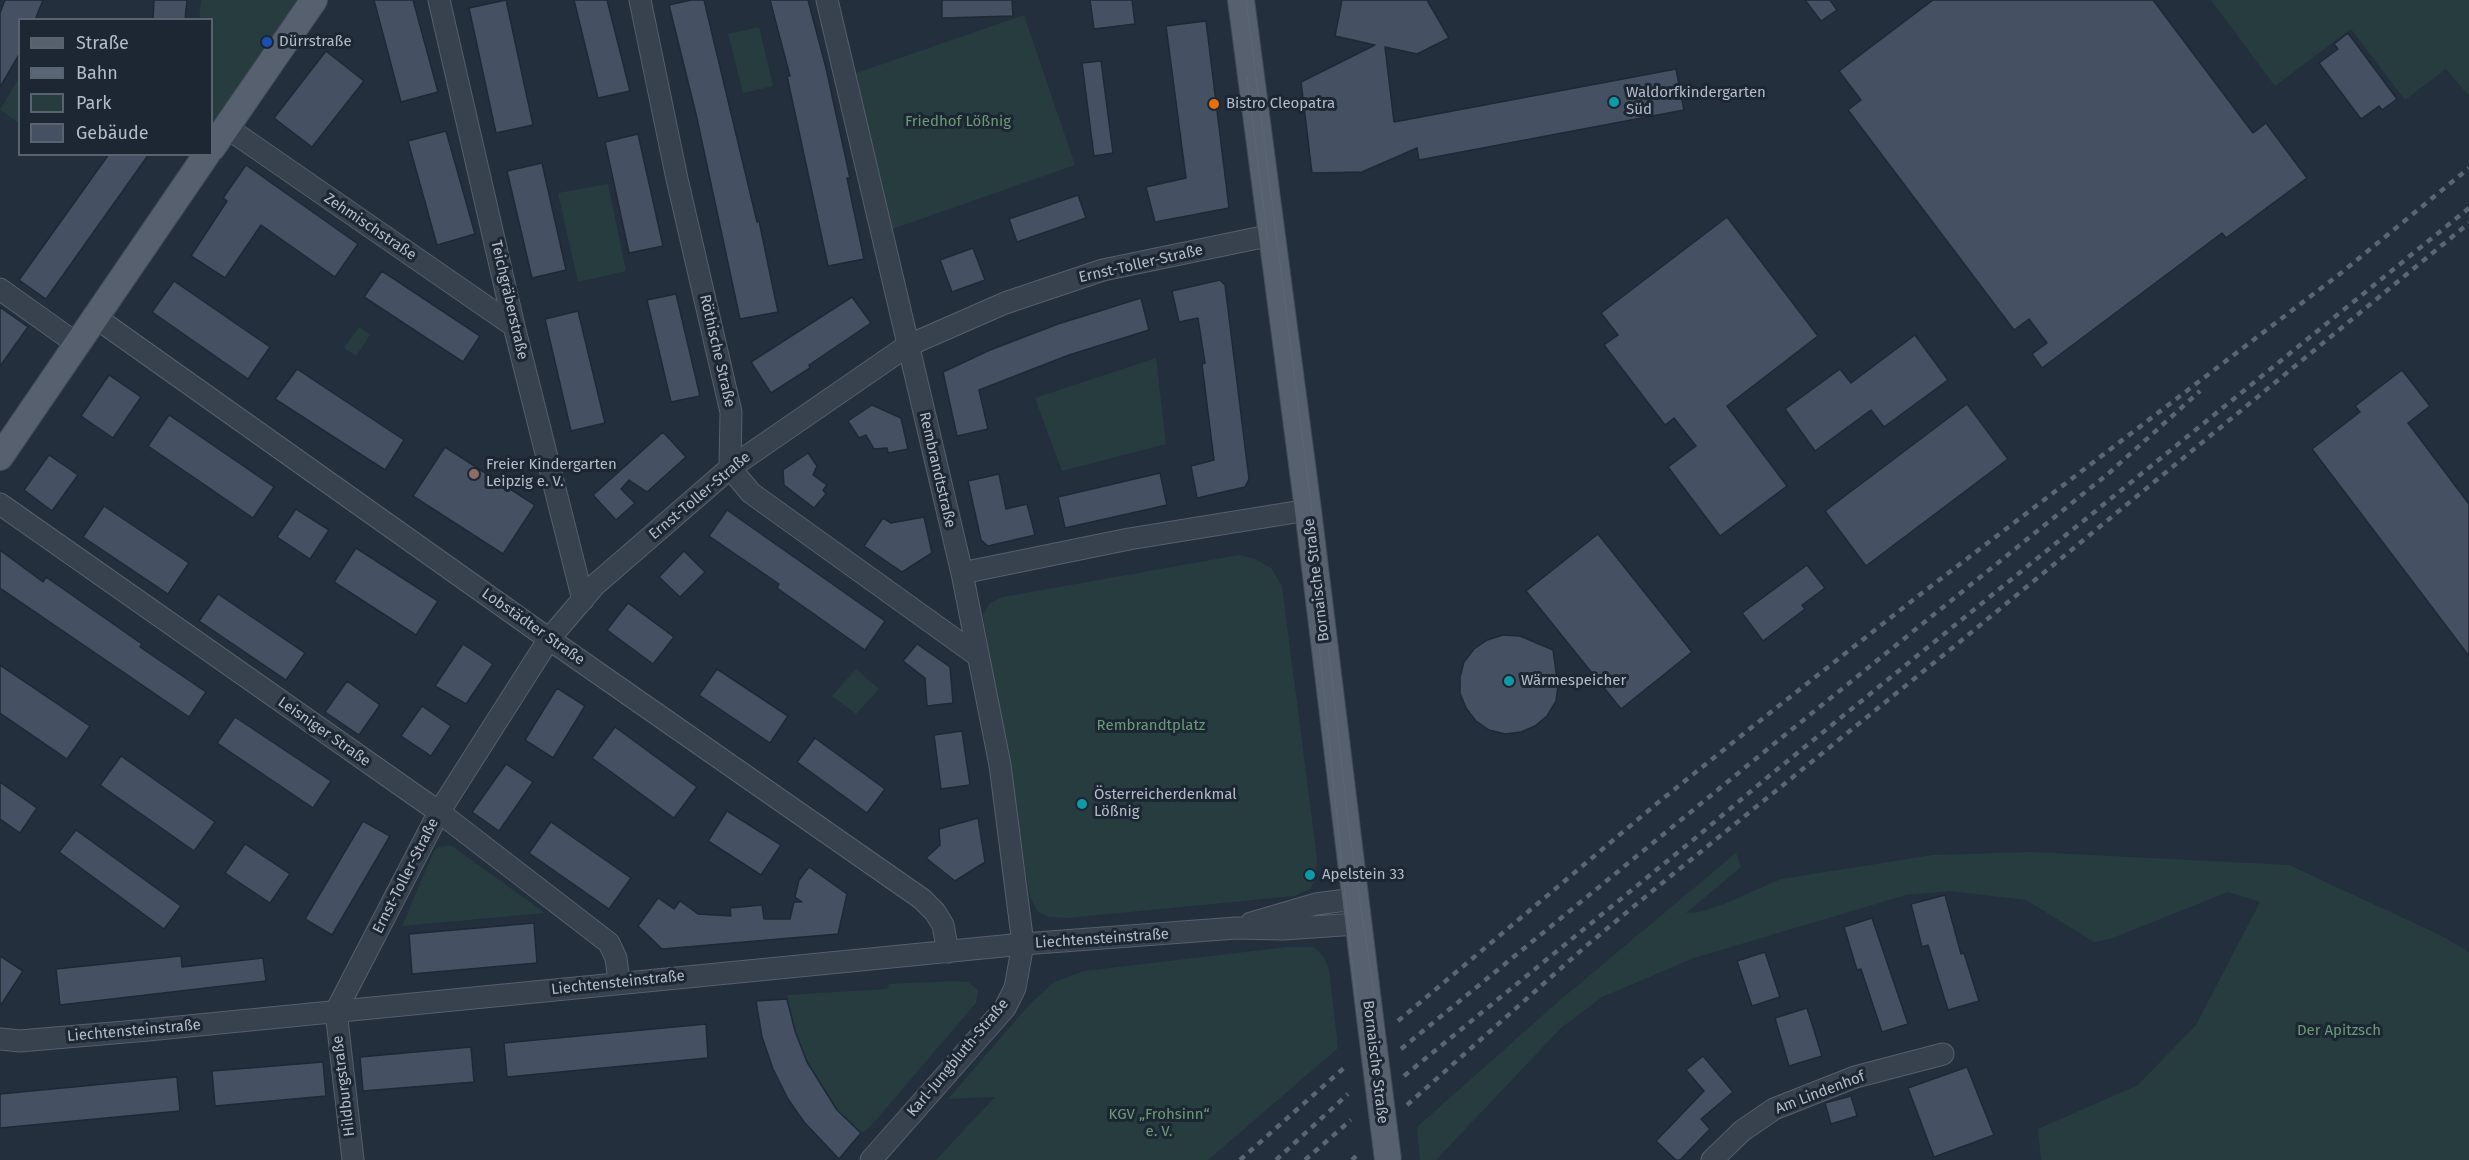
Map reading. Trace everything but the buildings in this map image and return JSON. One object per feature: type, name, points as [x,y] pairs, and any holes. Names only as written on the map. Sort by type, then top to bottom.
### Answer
[{"type":"main road","points":[[219,138],[314,0]]},
{"type":"main road","name":"Bornaische Straße","points":[[1241,0],[1308,510],[1357,924],[1388,1160]]},
{"type":"main road","points":[[0,457],[206,156]]},
{"type":"street","name":"Teichgräberstraße","points":[[439,0],[514,326],[583,600]]},
{"type":"street","name":"Röthische Straße","points":[[640,0],[677,179],[731,412],[730,468]]},
{"type":"street","name":"Rembrandtstraße","points":[[827,0],[962,573],[1000,765],[1023,944]]},
{"type":"street","name":"Zehmischstraße","points":[[219,138],[514,326]]},
{"type":"street","name":"Ernst-Toller-Straße","points":[[336,1011],[439,813],[549,639],[595,585],[730,468],[907,346],[1005,303],[1103,270],[1272,235]]},
{"type":"street","points":[[0,289],[77,345]]},
{"type":"street","name":"Lobstädter Straße","points":[[95,317],[549,639],[922,898],[943,925],[948,952]]},
{"type":"street","points":[[730,468],[751,494],[978,656]]},
{"type":"street","name":"Leisniger Straße","points":[[0,504],[439,813],[609,943],[616,958],[619,982]]},
{"type":"street","points":[[962,573],[1130,539],[1308,510]]},
{"type":"street","name":"Liechtensteinstraße","points":[[1236,928],[1262,918],[1316,904],[1354,899]]},
{"type":"street","name":"Liechtensteinstraße","points":[[0,1039],[20,1041],[53,1039],[1023,944],[1236,928],[1283,929],[1357,924]]},
{"type":"street","name":"Karl-Jungbluth-Straße","points":[[871,1160],[1005,1008],[1015,988],[1023,944]]},
{"type":"street","name":"Hildburgstraße","points":[[336,1011],[353,1160]]},
{"type":"street","name":"Am Lindenhof","points":[[1712,1160],[1742,1131],[1774,1109],[1855,1077],[1943,1054]]},
{"type":"green space","points":[[201,0],[314,0],[226,127],[213,120],[213,18],[199,18]]},
{"type":"green space","points":[[2211,0],[2469,0],[2469,96],[2446,69],[2405,100],[2351,29],[2275,86]]},
{"type":"green space","name":"Friedhof Lößnig","points":[[1024,15],[1075,165],[881,233],[845,77]]},
{"type":"green space","points":[[759,27],[773,86],[743,93],[728,34]]},
{"type":"green space","points":[[18,80],[18,122],[0,110]]},
{"type":"green space","points":[[608,184],[626,271],[578,282],[558,193]]},
{"type":"green space","points":[[359,327],[370,335],[356,356],[344,348]]},
{"type":"green space","points":[[1156,358],[1166,444],[1062,471],[1035,398]]},
{"type":"green space","name":"Rembrandtplatz","points":[[1239,555],[1255,559],[1271,568],[1282,586],[1317,859],[1316,878],[1310,889],[1294,896],[1068,918],[1049,917],[1038,912],[1030,897],[983,615],[990,603],[1003,597]]},
{"type":"green space","points":[[856,669],[879,689],[856,714],[832,696]]},
{"type":"green space","points":[[450,845],[545,913],[402,926],[434,851],[438,847]]},
{"type":"green space","name":"Der Apitzsch","points":[[2031,852],[2289,865],[2442,936],[2469,952],[2469,1160],[2041,1160],[2038,1129],[2138,1085],[2196,1025],[2260,902],[2228,892],[2110,939],[2094,942],[2026,900],[1950,891],[1906,895],[1694,958],[1602,997],[1561,1028],[1436,1160],[1420,1160],[1417,1127],[1560,1000],[1736,853],[1741,867],[1686,913],[1699,912],[1724,904],[1781,879],[1933,855]]},
{"type":"green space","name":"KGV „Frohsinn“ e. V.","points":[[1287,947],[1314,947],[1324,957],[1329,970],[1338,1048],[1208,1160],[936,1160],[995,1097],[948,1099],[1029,1005],[1054,982],[1084,971]]},
{"type":"green space","points":[[968,982],[978,990],[976,1003],[870,1127],[861,1133],[837,1110],[807,1063],[795,1031],[787,995],[887,989],[889,984]]},
{"type":"tram line","points":[[1246,0],[1318,558],[1350,837],[1377,1012],[1396,1160]]},
{"type":"tram line","points":[[1247,77],[1268,241]]},
{"type":"tram line","points":[[1313,586],[1375,1160]]},
{"type":"railway","points":[[1398,1021],[1655,805],[1752,727],[1913,600],[2341,273],[2469,168]]},
{"type":"railway","points":[[1404,1076],[1769,776],[2469,208]]},
{"type":"railway","points":[[1407,1105],[1586,946],[2469,223]]},
{"type":"railway","points":[[1401,1049],[2109,473],[2200,391]]},
{"type":"railway","points":[[1240,1160],[1345,1067]]},
{"type":"railway","points":[[1276,1160],[1348,1094]]},
{"type":"railway","points":[[1305,1160],[1351,1120]]},
{"type":"railway","points":[[1352,1160],[1356,1156]]},
{"type":"place","name":"Dürrstraße","points":[[267,42]]},
{"type":"place","name":"Waldorfkindergarten Süd","points":[[1614,102]]},
{"type":"place","name":"Bistro Cleopatra","points":[[1214,104]]},
{"type":"place","name":"Freier Kindergarten Leipzig e. V.","points":[[474,474]]},
{"type":"place","name":"Wärmespeicher","points":[[1509,681]]},
{"type":"place","name":"Österreicherdenkmal Lößnig","points":[[1082,804]]},
{"type":"place","name":"Apelstein 33","points":[[1310,875]]}]
